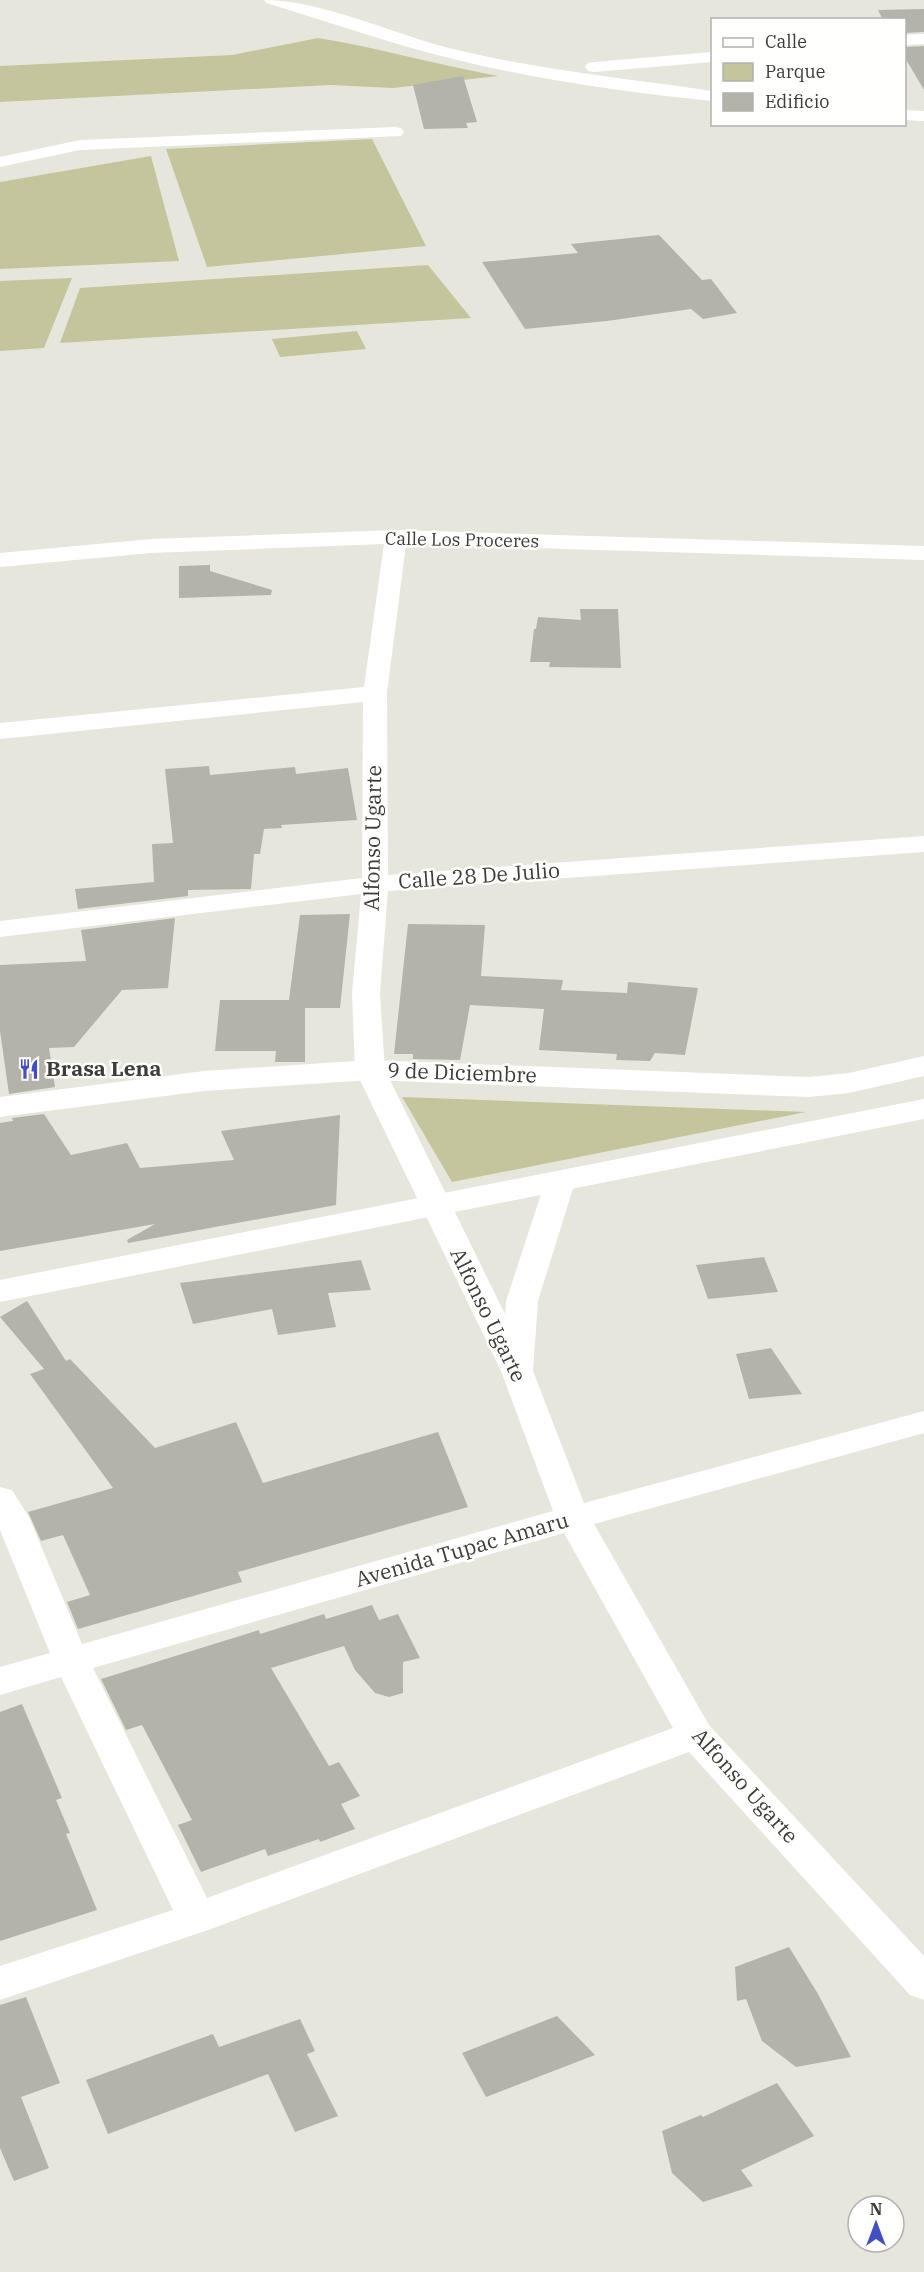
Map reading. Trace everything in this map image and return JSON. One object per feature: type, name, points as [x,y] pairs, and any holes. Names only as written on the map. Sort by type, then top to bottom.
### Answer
[{"type":"main road","name":"9 de Diciembre","points":[[0,1107],[204,1081],[370,1070],[809,1087],[849,1083],[924,1066]]},
{"type":"main road","points":[[0,1291],[924,1109]]},
{"type":"street","points":[[272,0],[441,50],[550,73],[711,96]]},
{"type":"street","points":[[906,40],[924,39]]},
{"type":"street","points":[[550,73],[711,57]]},
{"type":"street","points":[[906,115],[924,116]]},
{"type":"street","points":[[0,162],[80,145],[395,132]]},
{"type":"street","name":"Calle Los Proceres","points":[[0,560],[175,544],[396,537],[924,553]]},
{"type":"street","name":"Alfonso Ugarte","points":[[396,537],[375,693],[375,884],[366,993],[370,1070],[517,1371],[573,1518],[696,1735],[924,1983]]},
{"type":"street","points":[[0,730],[375,693]]},
{"type":"street","name":"Calle 28 De Julio","points":[[0,929],[375,884],[924,844]]},
{"type":"street","points":[[517,1371],[522,1301],[560,1182]]},
{"type":"street","name":"Avenida Tupac Amaru","points":[[0,1681],[573,1518],[924,1422]]},
{"type":"street","points":[[0,1499],[12,1517],[70,1660],[197,1918]]},
{"type":"street","points":[[0,1983],[197,1918],[696,1735]]},
{"type":"green space","points":[[318,38],[498,76],[393,88],[330,85],[0,102],[0,66],[232,55]]},
{"type":"green space","points":[[372,139],[426,246],[207,267],[166,149]]},
{"type":"green space","points":[[151,156],[179,261],[0,269],[0,182]]},
{"type":"green space","points":[[428,265],[471,318],[60,343],[80,288]]},
{"type":"green space","points":[[72,278],[44,348],[0,351],[0,281]]},
{"type":"green space","points":[[357,331],[366,349],[280,357],[272,339]]},
{"type":"green space","points":[[402,1097],[806,1112],[452,1182]]},
{"type":"building","points":[[924,9],[924,32],[906,33],[906,18],[882,18],[878,10]]},
{"type":"building","points":[[924,46],[924,90],[906,59],[906,47]]},
{"type":"building","points":[[463,76],[477,122],[466,123],[468,128],[424,129],[413,85]]},
{"type":"building","points":[[659,235],[702,280],[711,279],[737,313],[703,319],[691,309],[607,321],[525,329],[482,262],[578,253],[571,244]]},
{"type":"building","points":[[210,565],[210,571],[272,590],[271,595],[179,598],[179,566]]},
{"type":"building","points":[[580,609],[618,609],[621,668],[549,667],[550,662],[530,662],[534,629],[536,629],[538,617],[581,620]]},
{"type":"building","points":[[209,766],[210,775],[295,767],[296,774],[348,768],[357,820],[281,825],[282,828],[264,829],[260,854],[254,854],[251,889],[188,890],[188,896],[78,909],[75,889],[154,882],[152,844],[173,843],[165,769]]},
{"type":"building","points":[[350,914],[340,1008],[305,1008],[305,1062],[275,1062],[276,1051],[215,1051],[220,1000],[289,1000],[300,915]]},
{"type":"building","points":[[175,918],[168,988],[122,990],[74,1047],[49,1048],[55,1087],[9,1094],[0,1031],[0,965],[86,961],[81,930]]},
{"type":"building","points":[[408,924],[485,925],[481,976],[563,980],[561,990],[627,993],[628,982],[698,988],[685,1055],[655,1053],[650,1061],[616,1060],[617,1054],[539,1050],[544,1009],[470,1005],[460,1060],[413,1059],[413,1054],[394,1054]]},
{"type":"building","points":[[44,1114],[71,1155],[127,1143],[140,1168],[234,1160],[221,1131],[340,1115],[336,1205],[128,1243],[127,1240],[155,1224],[0,1251],[0,1123],[13,1121],[12,1118]]},
{"type":"building","points":[[764,1257],[778,1292],[708,1299],[696,1265]]},
{"type":"building","points":[[361,1260],[371,1290],[328,1293],[336,1327],[278,1335],[272,1309],[193,1324],[180,1283]]},
{"type":"building","points":[[27,1301],[66,1361],[70,1359],[155,1448],[236,1422],[263,1483],[438,1432],[468,1507],[238,1572],[242,1582],[78,1629],[67,1602],[90,1595],[63,1535],[41,1541],[28,1512],[113,1488],[30,1374],[44,1369],[0,1317]]},
{"type":"building","points":[[771,1348],[802,1394],[749,1399],[736,1354]]},
{"type":"building","points":[[372,1605],[379,1620],[398,1614],[420,1658],[403,1662],[403,1693],[389,1697],[375,1693],[355,1670],[344,1646],[271,1668],[329,1766],[339,1762],[360,1796],[341,1804],[355,1829],[320,1842],[319,1839],[268,1856],[265,1849],[201,1872],[178,1825],[192,1820],[142,1725],[126,1730],[101,1679],[259,1630],[260,1634],[324,1614],[326,1619]]},
{"type":"building","points":[[22,1704],[62,1798],[56,1800],[70,1833],[66,1834],[97,1910],[0,1941],[0,1712]]},
{"type":"building","points":[[789,1947],[818,1994],[851,2057],[796,2067],[762,2041],[746,1999],[737,2001],[735,1967]]},
{"type":"building","points":[[26,1997],[60,2083],[21,2097],[49,2168],[14,2181],[0,2148],[0,2005]]},
{"type":"building","points":[[557,2016],[595,2055],[486,2097],[462,2053]]},
{"type":"building","points":[[300,2019],[315,2051],[307,2054],[338,2116],[295,2132],[268,2074],[108,2134],[86,2080],[213,2034],[219,2047]]},
{"type":"building","points":[[777,2083],[814,2136],[741,2170],[753,2186],[703,2202],[672,2173],[662,2131],[701,2115],[703,2117]]},
{"type":"place","name":"Brasa Lena","points":[[29,1069]]}]
